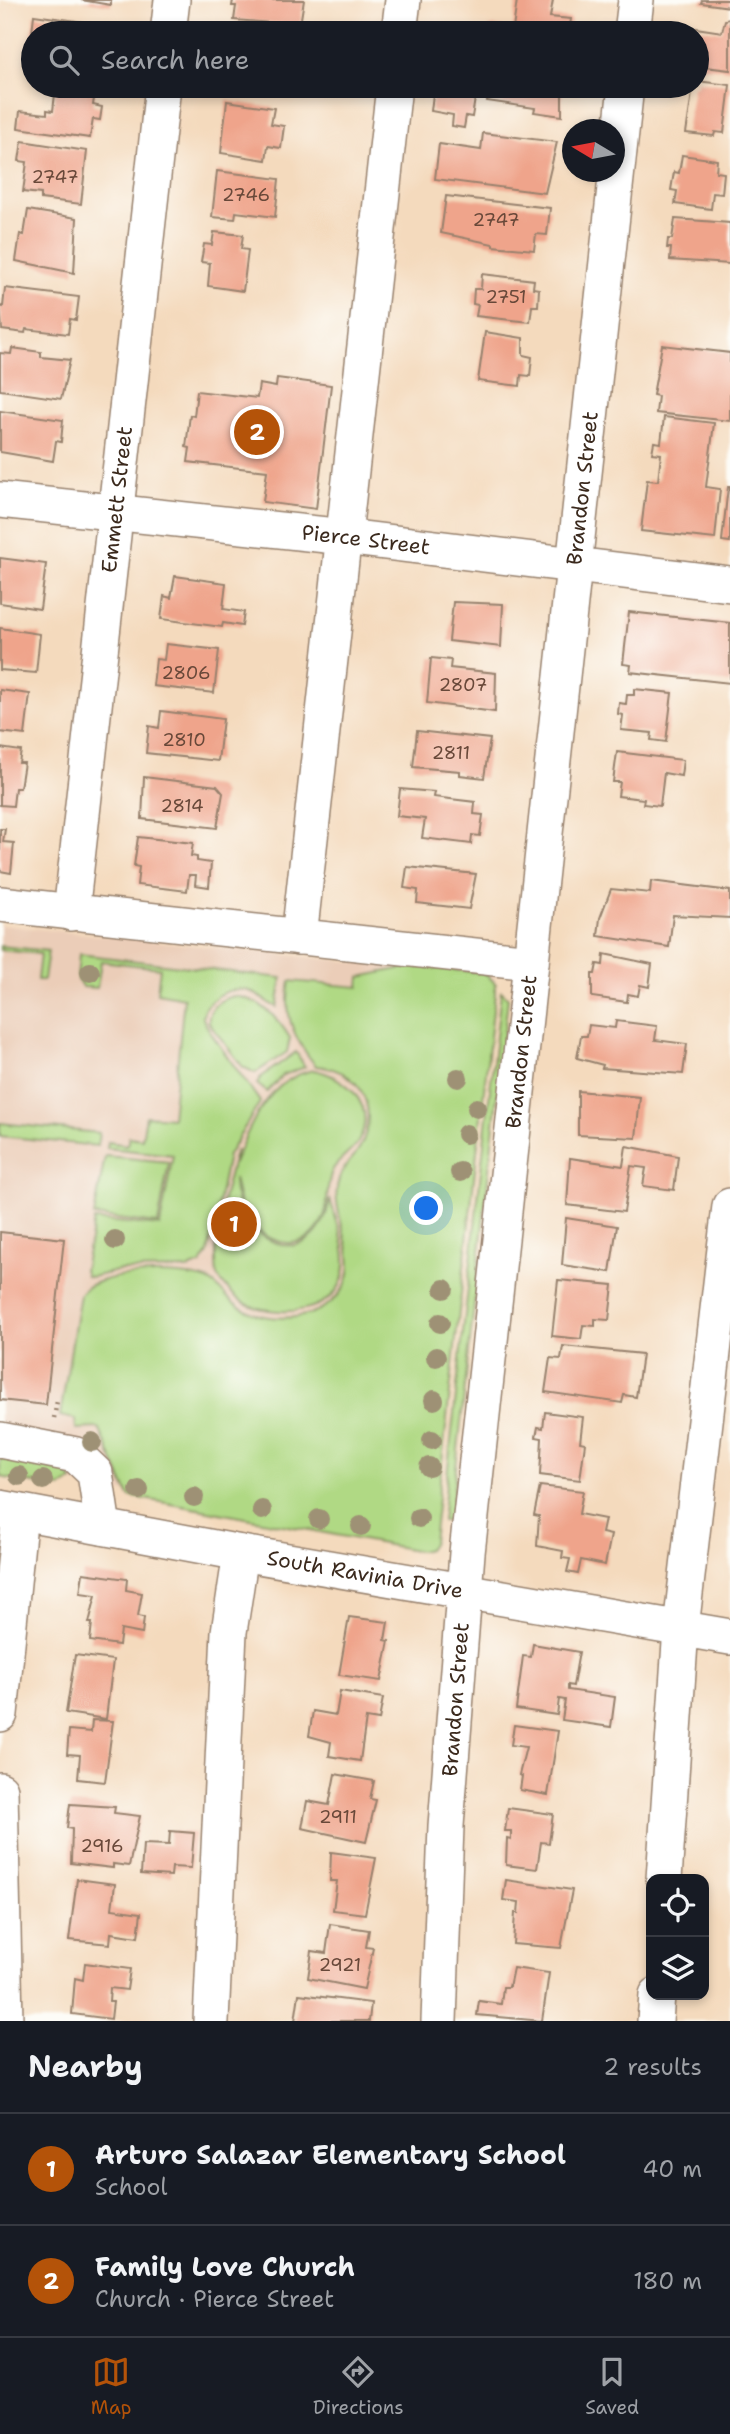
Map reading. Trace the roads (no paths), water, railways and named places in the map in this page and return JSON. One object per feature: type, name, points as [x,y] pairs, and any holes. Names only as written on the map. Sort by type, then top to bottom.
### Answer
[{"type":"street","points":[[170,21],[172,0]]},
{"type":"street","points":[[400,21],[403,0]]},
{"type":"street","points":[[633,21],[636,0]]},
{"type":"street","name":"Emmett Street","points":[[71,913],[162,98]]},
{"type":"street","points":[[299,937],[393,98]]},
{"type":"street","name":"Brandon Street","points":[[439,2021],[446,1826],[463,1592],[625,98]]},
{"type":"street","name":"Pierce Street","points":[[0,500],[345,537],[730,584]]},
{"type":"street","points":[[0,904],[531,962]]},
{"type":"street","points":[[664,1874],[681,1628],[730,1206]]},
{"type":"street","points":[[0,1440],[76,1455],[94,1473],[103,1527]]},
{"type":"street","points":[[0,1714],[10,1510]]},
{"type":"street","name":"South Ravinia Drive","points":[[10,1510],[241,1553],[730,1637]]},
{"type":"street","points":[[211,2021],[229,1632],[241,1553]]},
{"type":"street","points":[[0,1790],[5,2021]]},
{"type":"street","points":[[655,2021],[657,2000]]},
{"type":"place","name":"Family Love Church","points":[[257,432]]},
{"type":"place","name":"Arturo Salazar Elementary School","points":[[234,1224]]}]
